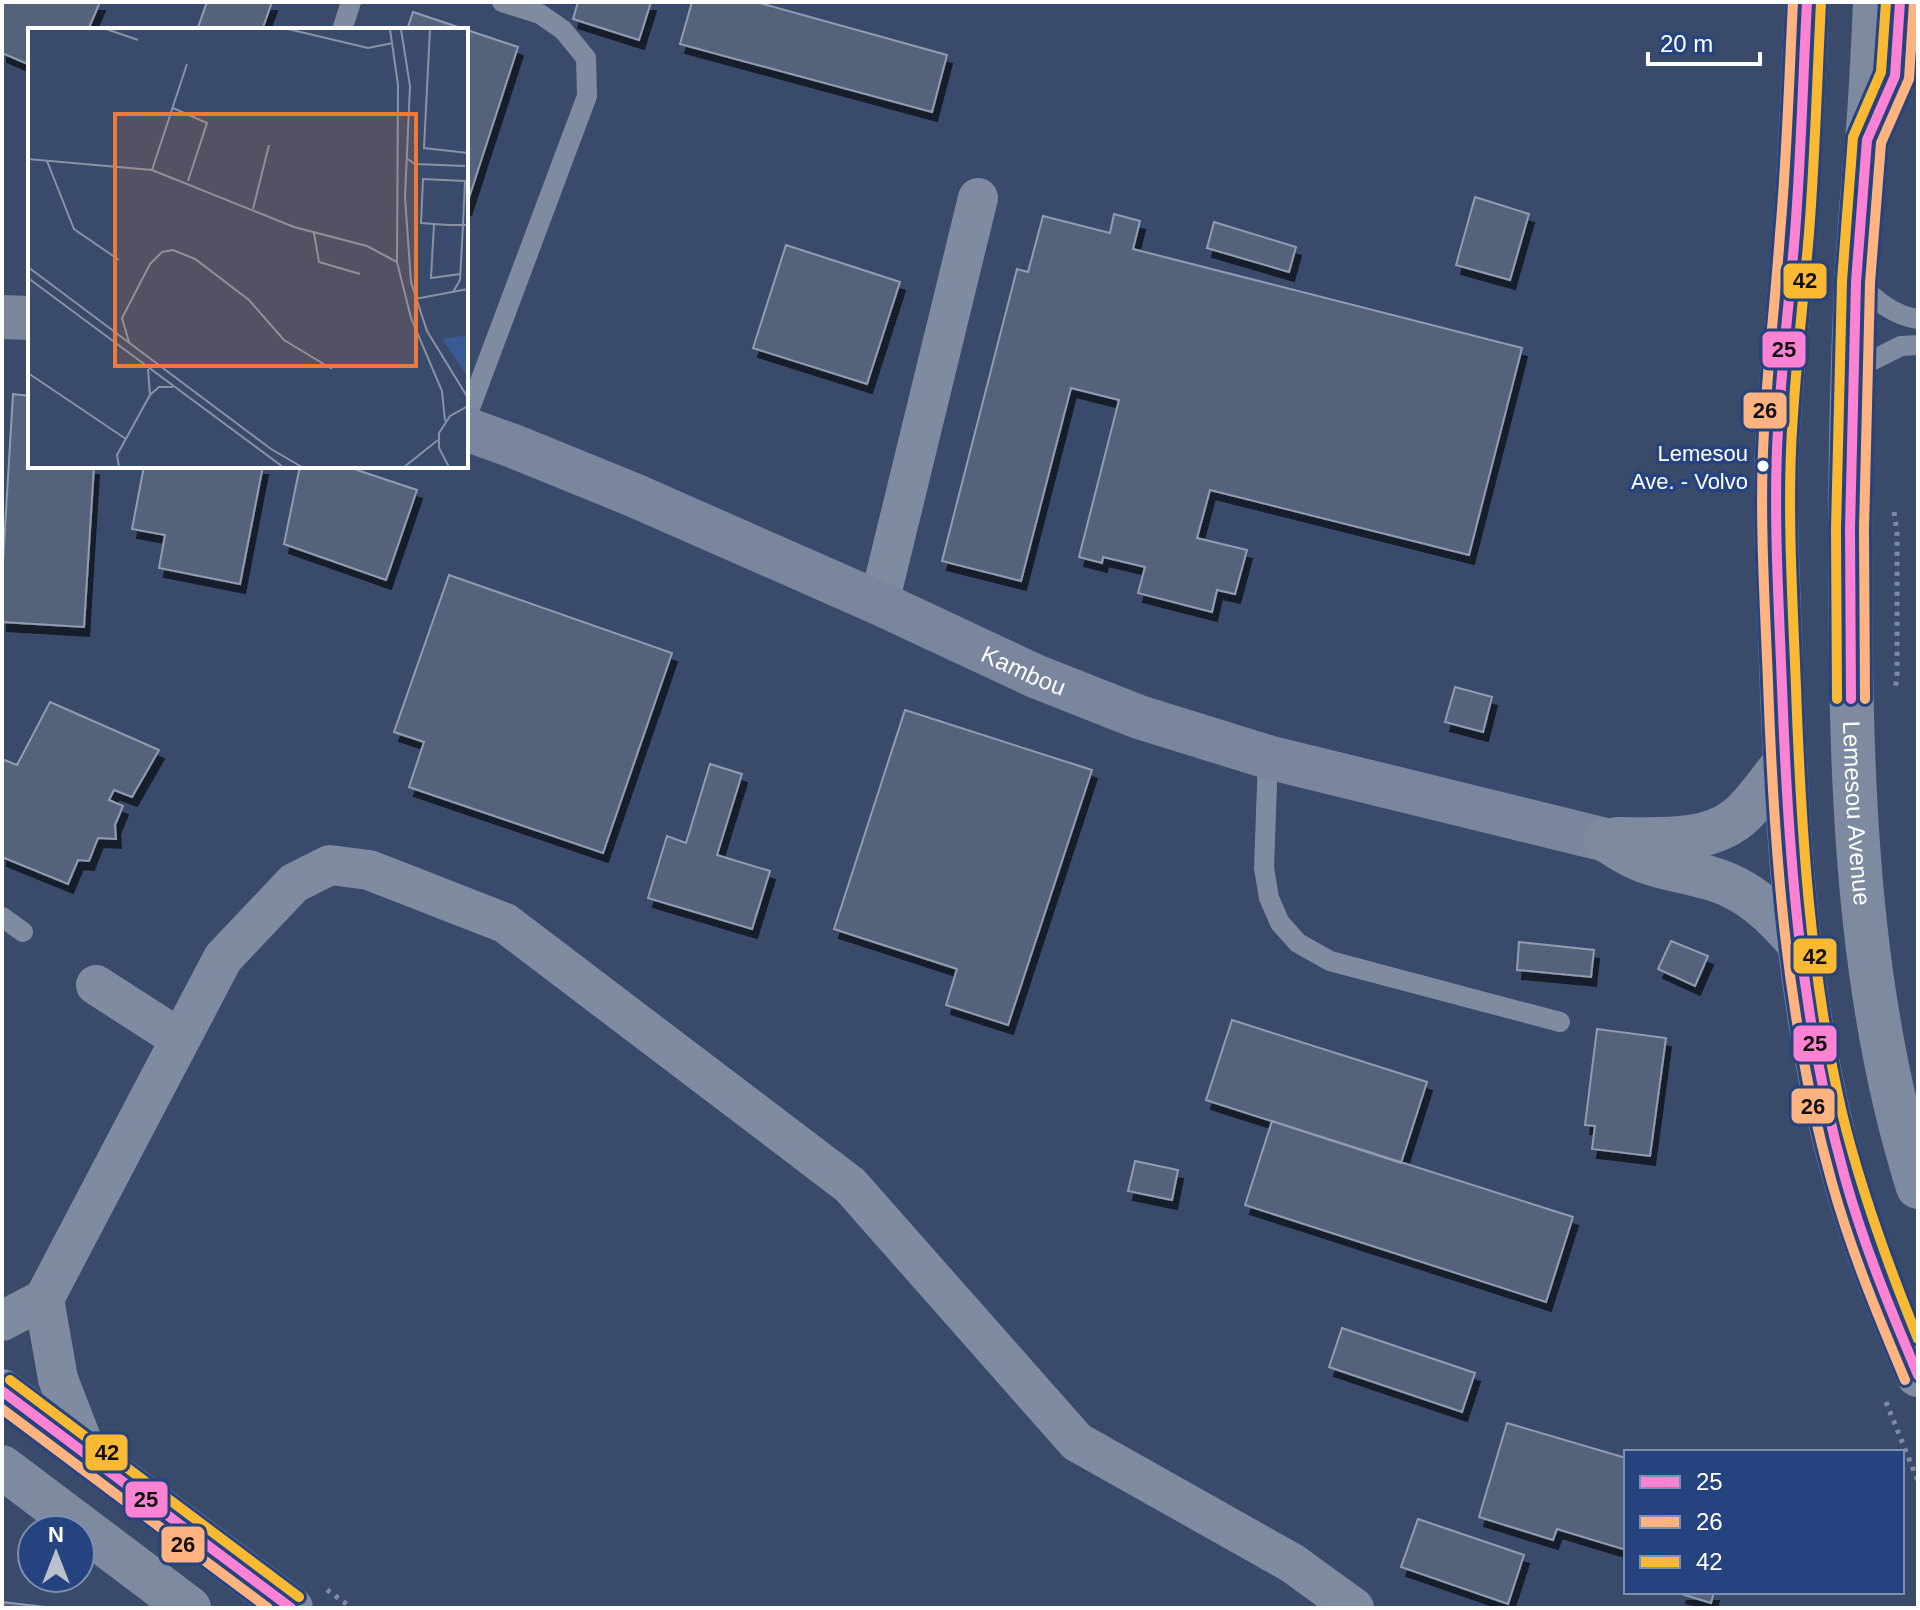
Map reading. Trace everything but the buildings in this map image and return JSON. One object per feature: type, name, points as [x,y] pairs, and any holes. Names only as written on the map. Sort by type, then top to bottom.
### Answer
[{"type":"main road","points":[[1807,2],[1797,198],[1777,450],[1784,764],[1799,943],[1826,1103],[1845,1180],[1887,1302],[1918,1375]]},
{"type":"main road","name":"Lemesou Avenue","points":[[1875,2],[1853,370],[1850,529],[1852,742],[1863,911],[1887,1069],[1917,1182]]},
{"type":"main road","points":[[1606,840],[1690,836],[1722,828],[1740,816],[1784,764]]},
{"type":"main road","points":[[1606,840],[1645,862],[1731,886],[1766,908],[1799,943]]},
{"type":"main road","points":[[2,1391],[291,1608]]},
{"type":"main road","points":[[2,1467],[189,1608]]},
{"type":"street","points":[[879,603],[978,198]]},
{"type":"street","points":[[2,317],[28,318]]},
{"type":"street","name":"Kambou","points":[[468,430],[636,496],[1035,676],[1139,717],[1268,757],[1606,840]]},
{"type":"street","points":[[2,1321],[44,1299],[223,958],[294,883],[330,865],[369,870],[505,923],[850,1185],[1077,1442],[1292,1563],[1354,1608]]},
{"type":"street","points":[[96,985],[180,1039]]},
{"type":"street","points":[[44,1299],[58,1379],[87,1454]]},
{"type":"lane","points":[[343,28],[351,2]]},
{"type":"lane","points":[[468,414],[587,96],[586,58],[563,30],[540,14],[502,2]]},
{"type":"lane","points":[[1867,140],[1895,76],[1900,2]]},
{"type":"lane","points":[[1856,282],[1881,303],[1898,313],[1918,319]]},
{"type":"lane","points":[[1853,370],[1901,346],[1918,345]]},
{"type":"lane","points":[[1268,757],[1264,868],[1269,898],[1280,923],[1298,943],[1330,961],[1560,1022]]},
{"type":"lane","points":[[2,917],[23,932]]},
{"type":"transit line","name":"26","points":[[1793,2],[1762,480],[1763,566],[1779,872],[1793,997],[1816,1122],[1848,1233],[1905,1380]]},
{"type":"transit line","name":"25","points":[[1807,2],[1797,204],[1780,395],[1776,479],[1777,568],[1793,873],[1807,996],[1830,1118],[1861,1228],[1918,1375]]},
{"type":"transit line","name":"42","points":[[1837,699],[1836,529],[1842,281],[1853,137],[1881,72],[1886,2]]},
{"type":"transit line","name":"25","points":[[1851,699],[1850,529],[1856,282],[1867,140],[1895,76],[1900,2]]},
{"type":"transit line","name":"26","points":[[1865,699],[1864,529],[1870,283],[1881,143],[1909,79],[1914,2]]},
{"type":"transit line","name":"42","points":[[1821,3],[1811,204],[1790,480],[1792,599],[1804,849],[1822,1008],[1842,1113],[1876,1228],[1918,1339]]},
{"type":"transit line","name":"42","points":[[10,1380],[299,1597]]},
{"type":"transit line","name":"25","points":[[2,1391],[291,1608]]},
{"type":"transit line","name":"26","points":[[2,1409],[268,1608]]},
{"type":"place","name":"Lemesou Ave. - Volvo","points":[[1763,466]]}]
